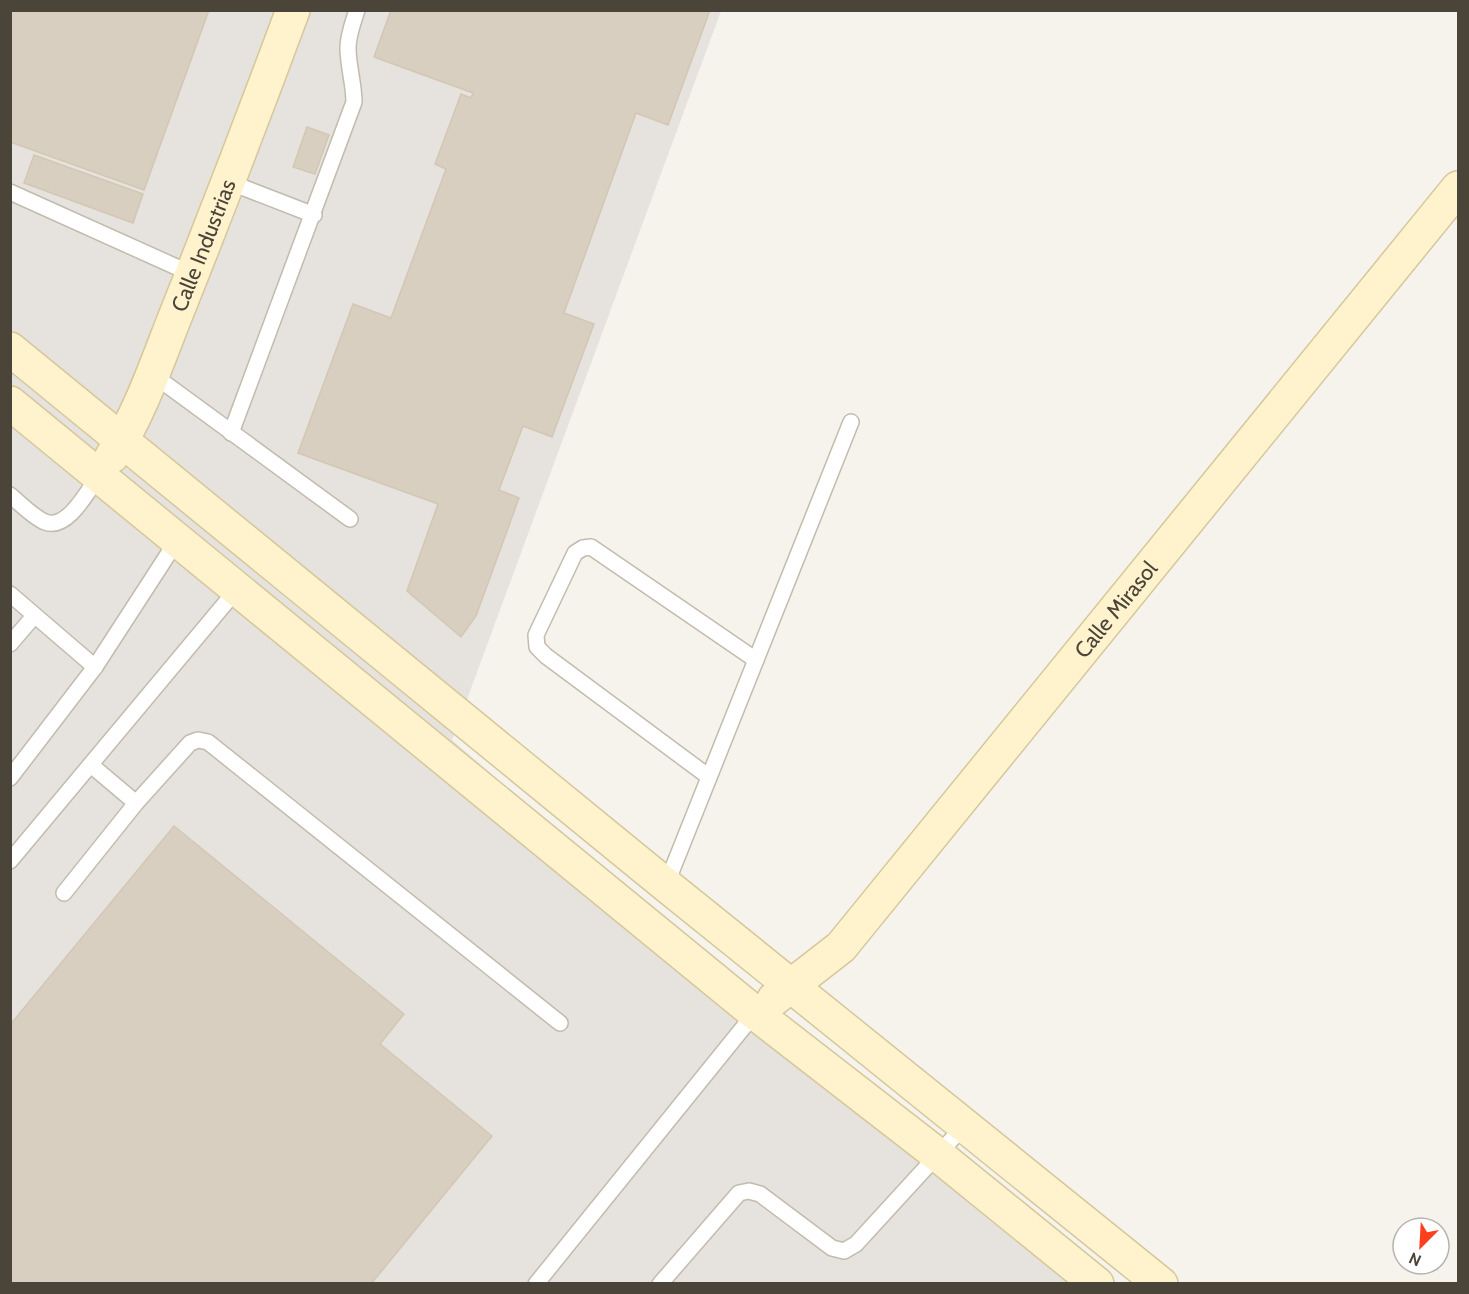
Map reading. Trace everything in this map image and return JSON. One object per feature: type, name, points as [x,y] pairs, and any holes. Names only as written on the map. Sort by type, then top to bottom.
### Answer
[{"type":"main road","name":"Calle Industrias","points":[[99,475],[123,440],[152,374],[229,182],[293,10]]},
{"type":"main road","name":"Calle Mirasol","points":[[756,1013],[841,947],[1458,188]]},
{"type":"main road","points":[[10,350],[666,885],[1161,1284]]},
{"type":"main road","points":[[10,403],[756,1013],[938,1155],[1097,1284]]},
{"type":"main road","points":[[178,539],[202,505]]},
{"type":"lane","points":[[231,433],[314,215],[354,102],[354,84],[348,49],[350,29],[357,10]]},
{"type":"lane","points":[[229,182],[314,215]]},
{"type":"lane","points":[[10,192],[192,274]]},
{"type":"lane","points":[[152,374],[350,519]]},
{"type":"lane","points":[[666,885],[851,422]]},
{"type":"lane","points":[[10,495],[44,521],[55,524],[66,520],[99,475]]},
{"type":"lane","points":[[10,778],[95,668],[178,539]]},
{"type":"lane","points":[[710,777],[546,656],[537,647],[536,635],[575,553],[583,548],[591,547],[756,660]]},
{"type":"lane","points":[[10,861],[238,588]]},
{"type":"lane","points":[[10,594],[95,668]]},
{"type":"lane","points":[[10,644],[34,616]]},
{"type":"lane","points":[[64,893],[136,803],[190,743],[198,740],[208,742],[560,1023]]},
{"type":"lane","points":[[91,765],[136,803]]},
{"type":"lane","points":[[536,1284],[756,1013]]},
{"type":"lane","points":[[660,1284],[739,1193],[749,1191],[760,1194],[832,1248],[844,1251],[856,1244],[964,1126]]},
{"type":"shaded area","points":[[10,11],[721,11],[452,740],[1076,1283],[11,1283]]},
{"type":"building","points":[[10,10],[209,10],[144,190],[10,142]]},
{"type":"building","points":[[391,10],[710,10],[668,125],[636,113],[564,313],[594,324],[552,437],[523,426],[499,490],[519,498],[476,616],[461,637],[407,591],[438,504],[298,453],[353,304],[391,318],[446,169],[435,164],[461,94],[471,98],[473,93],[374,57]]},
{"type":"building","points":[[307,127],[329,135],[315,174],[293,167]]},
{"type":"building","points":[[34,155],[143,194],[133,223],[24,183]]},
{"type":"building","points":[[174,826],[404,1014],[380,1044],[492,1136],[371,1284],[10,1284],[10,1025]]}]
